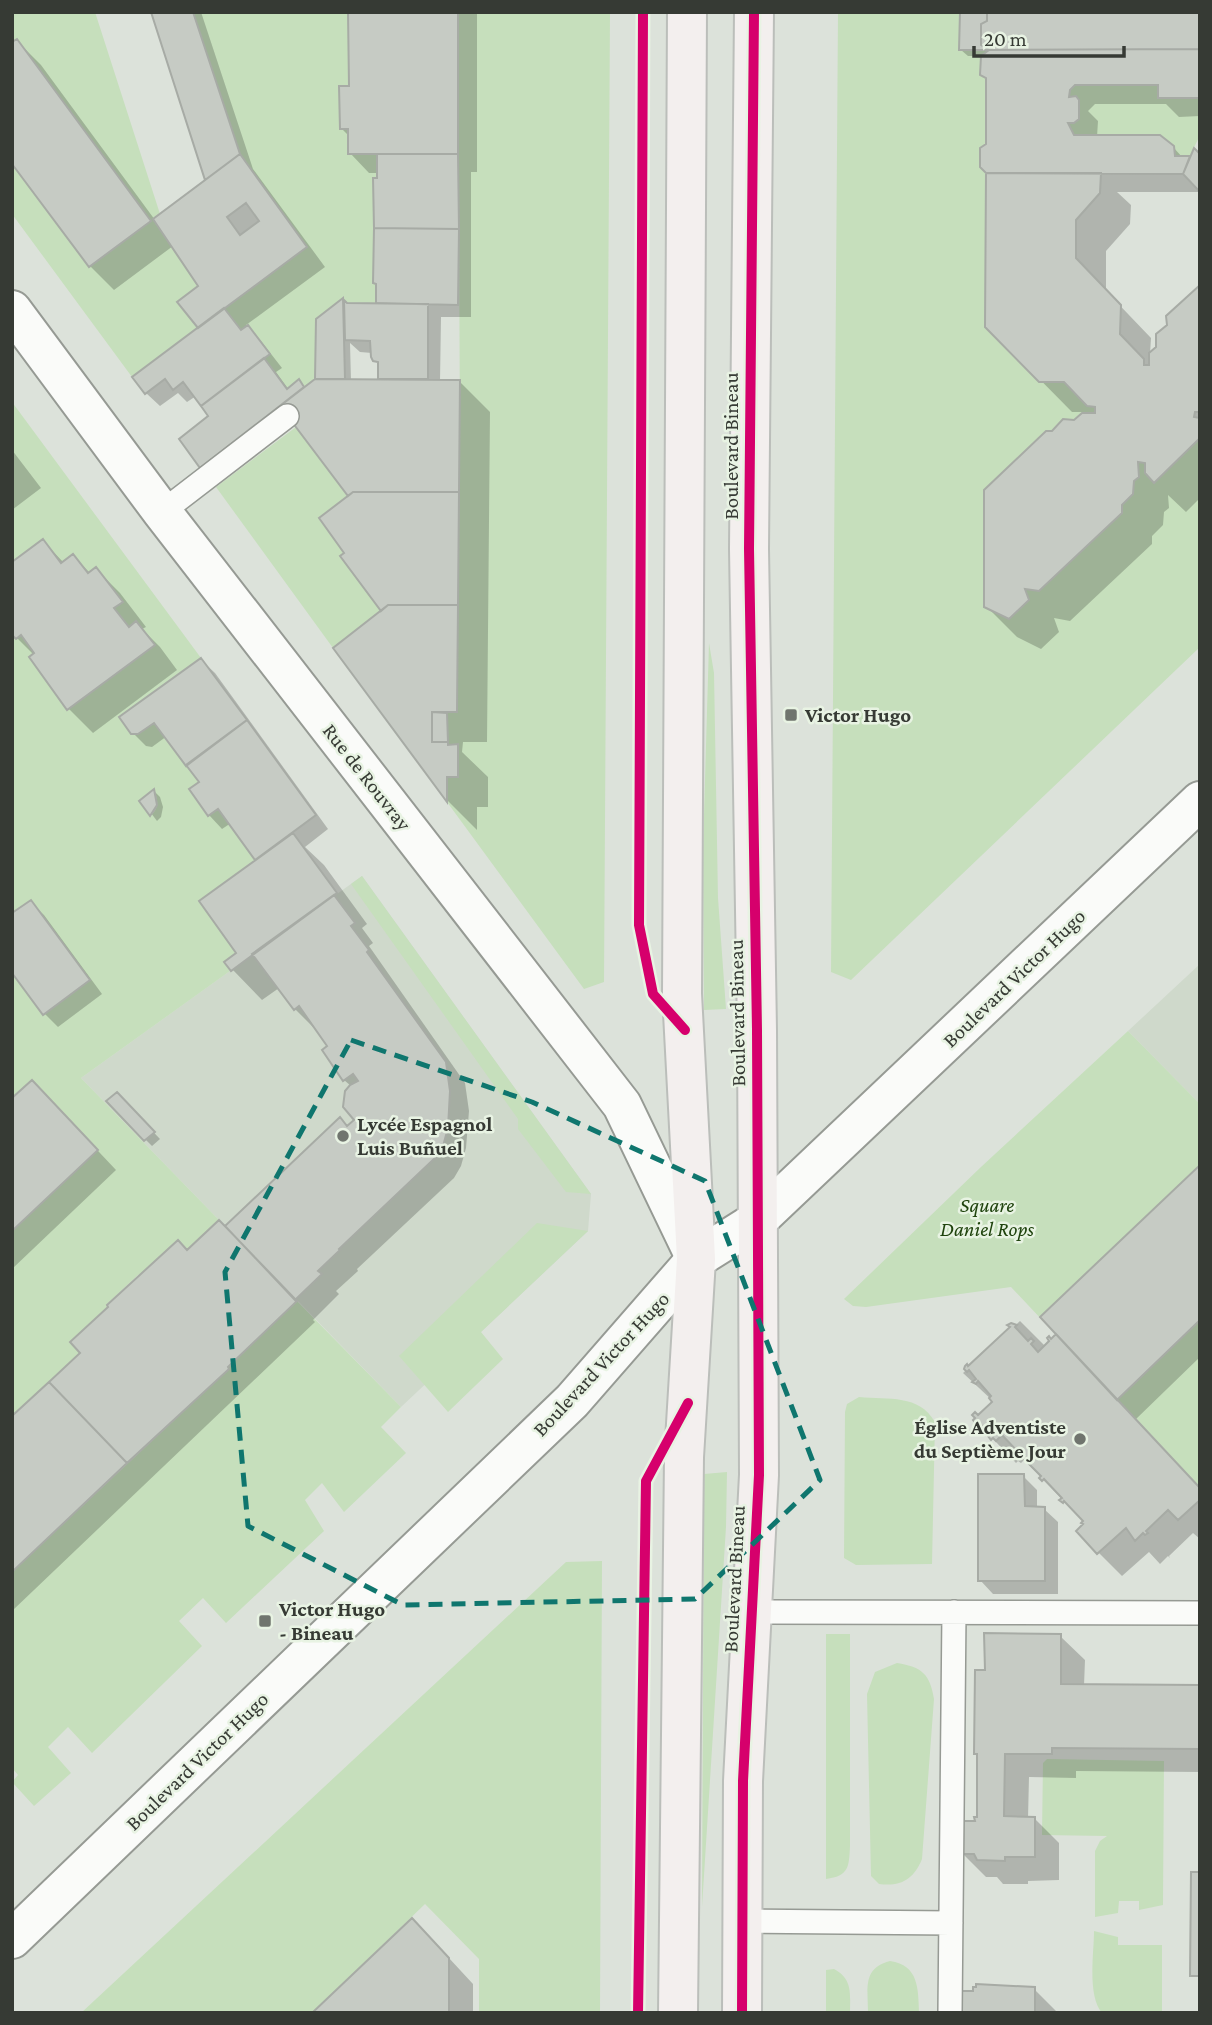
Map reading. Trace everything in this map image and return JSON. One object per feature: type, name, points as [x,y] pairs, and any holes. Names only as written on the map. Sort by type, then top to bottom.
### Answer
[{"type":"main road","points":[[678,2013],[684,1457],[696,1259],[682,994],[687,12]]},
{"type":"main road","name":"Boulevard Bineau","points":[[742,2013],[743,1781],[759,1475],[749,549],[754,12]]},
{"type":"street","name":"Rue de Rouvray","points":[[12,310],[162,512],[622,1105],[696,1259]]},
{"type":"street","name":"Boulevard Victor Hugo","points":[[12,1940],[572,1401],[696,1259],[758,1220],[1200,801]]},
{"type":"lane","points":[[162,512],[287,416]]},
{"type":"lane","points":[[752,1612],[1200,1613]]},
{"type":"lane","points":[[950,2013],[954,1612]]},
{"type":"lane","points":[[743,1921],[951,1923]]},
{"type":"highlighted area","points":[[351,1040],[532,1102],[705,1181],[820,1480],[695,1599],[403,1605],[248,1526],[225,1272]]},
{"type":"shaded area","name":"Lycée Espagnol Luis Buñuel","points":[[362,876],[591,1194],[588,1231],[401,1407],[81,1078]]},
{"type":"shaded area","points":[[1200,964],[1200,1104],[1128,1031]]},
{"type":"green space","points":[[12,12],[95,12],[160,214],[153,219],[198,286],[177,302],[198,328],[132,377],[12,214],[12,164],[89,267],[151,221],[17,39],[12,42]]},
{"type":"green space","points":[[193,12],[348,12],[349,86],[339,86],[340,129],[348,129],[349,154],[377,154],[377,178],[373,178],[373,282],[376,284],[376,303],[347,303],[343,298],[316,319],[315,379],[304,387],[299,380],[287,389],[264,358],[270,353],[249,326],[241,330],[224,308],[294,230],[240,154]]},
{"type":"green space","points":[[458,12],[610,12],[604,982],[584,989],[447,802],[447,777],[458,777],[458,745],[448,745],[447,713],[457,712],[460,439]]},
{"type":"green space","points":[[838,12],[960,12],[959,50],[989,50],[980,75],[986,78],[986,144],[980,148],[980,166],[986,173],[985,327],[1039,382],[1064,382],[1087,406],[1095,407],[1095,413],[1082,413],[1074,420],[1063,420],[1052,431],[1045,431],[984,490],[984,607],[1009,619],[1029,600],[1025,589],[1039,591],[1122,513],[1122,505],[1133,494],[1134,481],[1139,477],[1138,462],[1145,463],[1145,473],[1154,482],[1200,438],[1200,647],[851,980],[831,972]]},
{"type":"green space","points":[[1075,85],[1158,85],[1158,98],[1200,98],[1200,135],[1190,156],[1175,156],[1074,135],[1068,123],[1079,119],[1079,100],[1076,96],[1069,97],[1070,90]]},
{"type":"green space","points":[[12,402],[201,658],[119,717],[131,734],[138,734],[154,723],[199,782],[189,790],[207,816],[218,809],[255,860],[199,901],[236,953],[224,962],[230,971],[81,1078],[219,1220],[187,1250],[138,1275],[107,1304],[108,1307],[70,1342],[80,1353],[12,1416],[12,973],[43,1014],[90,980],[31,900],[12,913]],"holes":[[[154,789],[157,807],[150,816],[139,801]]]},
{"type":"green space","points":[[296,427],[348,496],[319,519],[344,553],[340,556],[381,611],[333,648],[216,487]]},
{"type":"green space","points":[[709,643],[714,673],[718,898],[726,1009],[704,1010],[703,849]]},
{"type":"green space","points":[[362,876],[591,1194],[566,1192],[518,1129],[518,1119],[351,884]]},
{"type":"green space","name":"Square Daniel Rops","points":[[1128,1031],[1200,1104],[1200,1165],[1082,1277],[1158,1360],[1200,1320],[1200,1488],[1011,1287],[866,1307],[853,1306],[844,1299]]},
{"type":"green space","points":[[537,1223],[588,1231],[481,1332],[503,1359],[448,1412],[399,1356]]},
{"type":"green space","points":[[297,1301],[401,1407],[381,1427],[406,1453],[344,1512],[322,1483],[305,1500],[324,1531],[226,1623],[203,1598],[179,1621],[202,1646],[92,1753],[68,1727],[48,1747],[71,1773],[34,1806],[12,1782],[18,1775],[12,1768],[12,1572],[229,1369],[228,1367]]},
{"type":"green space","points":[[859,1397],[912,1403],[921,1407],[935,1422],[932,1564],[856,1565],[844,1558],[845,1412],[847,1404]]},
{"type":"green space","points":[[727,1472],[726,1527],[702,1907],[704,1474]]},
{"type":"green space","points":[[602,1561],[600,2013],[479,2013],[479,1959],[425,1904],[312,2013],[81,2013],[566,1562]]},
{"type":"green space","points":[[826,1634],[850,1634],[850,1846],[846,1869],[839,1876],[826,1879]]},
{"type":"green space","points":[[897,1663],[923,1673],[930,1683],[934,1699],[922,1859],[915,1872],[906,1880],[887,1885],[879,1884],[871,1876],[867,1694],[875,1672]]},
{"type":"green space","points":[[1047,1759],[1164,1761],[1163,1905],[1139,1910],[1139,1901],[1119,1901],[1118,1913],[1095,1917],[1095,1851],[1100,1841],[1107,1836],[1042,1835],[1043,1763]]},
{"type":"green space","points":[[1094,1931],[1118,1937],[1118,1945],[1162,1945],[1162,2013],[1102,2013],[1094,1996]]},
{"type":"green space","points":[[890,1961],[900,1963],[912,1973],[917,1987],[919,2013],[868,2013],[868,1981],[875,1969]]},
{"type":"green space","points":[[834,1969],[845,1977],[847,1982],[850,2013],[826,2013],[826,1970]]},
{"type":"building","points":[[151,12],[193,12],[240,154],[205,180]]},
{"type":"building","points":[[348,12],[458,12],[458,154],[348,154],[348,129],[340,129],[339,86],[349,86]]},
{"type":"building","points":[[960,12],[987,12],[987,21],[981,24],[981,45],[989,50],[959,50]]},
{"type":"building","points":[[987,12],[1200,12],[1200,49],[989,50],[981,45],[981,24],[987,21]]},
{"type":"building","points":[[17,39],[151,221],[89,267],[12,164],[12,42]]},
{"type":"building","points":[[1200,49],[1200,98],[1158,98],[1158,85],[1075,85],[1070,90],[1069,97],[1076,96],[1079,100],[1079,119],[1068,123],[1074,135],[1160,135],[1174,146],[1175,156],[1190,156],[1183,174],[986,173],[980,167],[980,148],[986,144],[986,78],[980,75],[981,56],[989,50]]},
{"type":"building","points":[[1194,148],[1200,154],[1200,192],[1183,174]]},
{"type":"building","points":[[240,154],[307,247],[198,328],[177,302],[198,286],[153,219]],"holes":[[[246,203],[259,221],[240,235],[227,217]]]},
{"type":"building","points":[[377,154],[458,154],[459,229],[374,228],[373,178],[377,178]]},
{"type":"building","points":[[986,173],[1101,173],[1100,193],[1076,220],[1076,258],[1121,305],[1120,334],[1144,359],[1144,365],[1149,365],[1149,353],[1156,347],[1156,334],[1167,325],[1166,316],[1200,285],[1200,412],[1195,412],[1194,417],[1200,418],[1200,438],[1154,483],[1145,473],[1145,463],[1138,462],[1139,477],[1134,481],[1133,494],[1122,505],[1122,513],[1039,591],[1025,589],[1029,600],[1009,619],[984,607],[984,490],[1046,431],[1052,431],[1063,419],[1074,420],[1082,413],[1095,413],[1095,407],[1087,406],[1064,382],[1039,382],[985,327]]},
{"type":"building","points":[[374,228],[459,229],[458,305],[376,303],[376,284],[373,283]]},
{"type":"building","points":[[343,298],[345,379],[315,379],[316,319]]},
{"type":"building","points":[[344,300],[347,303],[428,304],[428,379],[378,379],[378,362],[371,357],[370,341],[345,340]]},
{"type":"building","points":[[224,308],[241,330],[248,325],[270,354],[201,406],[183,382],[173,390],[165,379],[145,394],[132,377]]},
{"type":"building","points":[[264,358],[287,389],[299,379],[304,387],[200,468],[179,439],[208,416],[201,406]]},
{"type":"building","points":[[315,379],[460,380],[459,492],[353,492],[348,496],[280,406]]},
{"type":"building","points":[[353,492],[459,492],[458,605],[388,605],[381,611],[340,556],[344,553],[319,518]]},
{"type":"building","points":[[43,539],[61,563],[73,554],[88,573],[96,567],[123,602],[114,608],[129,627],[136,621],[155,645],[67,710],[29,657],[34,653],[21,635],[16,639],[12,635],[12,562]]},
{"type":"building","points":[[388,605],[458,605],[457,712],[432,712],[432,742],[458,744],[458,777],[447,777],[447,802],[333,648]]},
{"type":"building","points":[[201,658],[247,720],[186,766],[154,723],[138,734],[131,734],[119,717]]},
{"type":"building","points":[[432,712],[447,713],[448,742],[432,742]]},
{"type":"building","points":[[247,720],[316,815],[255,860],[218,809],[208,816],[189,789],[199,782],[186,765]]},
{"type":"building","points":[[154,789],[157,805],[150,816],[139,801]]},
{"type":"building","points":[[293,833],[337,893],[231,971],[224,962],[236,953],[199,901]]},
{"type":"building","points":[[334,895],[355,923],[351,926],[369,950],[367,952],[446,1062],[450,1091],[448,1128],[443,1146],[435,1158],[339,1249],[318,1271],[322,1274],[295,1300],[225,1226],[340,1117],[347,1126],[354,1120],[343,1107],[345,1091],[358,1081],[353,1074],[343,1081],[322,1050],[327,1046],[299,1006],[294,1010],[252,954]]},
{"type":"building","points":[[31,900],[90,980],[43,1015],[12,973],[12,913]]},
{"type":"building","points":[[32,1080],[98,1150],[12,1231],[12,1098]]},
{"type":"building","points":[[117,1092],[155,1132],[144,1141],[106,1101]]},
{"type":"building","points":[[1200,1165],[1200,1320],[1117,1400],[1040,1317]]},
{"type":"building","points":[[219,1220],[297,1301],[228,1367],[229,1369],[127,1463],[49,1382],[80,1353],[70,1342],[108,1307],[107,1305],[178,1240],[187,1250]]},
{"type":"building","name":"Église Adventiste du Septième Jour","points":[[1007,1325],[1017,1325],[1015,1327],[1028,1341],[1031,1338],[1034,1341],[1031,1344],[1038,1352],[1049,1341],[1049,1336],[1051,1339],[1056,1334],[1200,1488],[1200,1500],[1178,1520],[1168,1510],[1146,1531],[1148,1533],[1143,1533],[1135,1541],[1126,1528],[1097,1554],[1076,1531],[1083,1521],[1064,1501],[1063,1503],[1059,1500],[1062,1498],[1044,1479],[1042,1481],[1039,1478],[1041,1476],[1023,1458],[1017,1456],[1019,1453],[1002,1435],[996,1441],[993,1438],[991,1440],[988,1436],[990,1434],[973,1420],[975,1418],[972,1415],[975,1412],[978,1415],[992,1402],[989,1398],[991,1396],[978,1381],[976,1384],[972,1382],[976,1379],[969,1370],[967,1372],[964,1369],[965,1366],[1010,1327]]},
{"type":"building","points":[[49,1382],[127,1463],[12,1572],[12,1416]]},
{"type":"building","points":[[978,1474],[1024,1474],[1025,1506],[1045,1507],[1045,1581],[978,1581]]},
{"type":"building","points":[[984,1633],[1061,1634],[1061,1684],[1200,1685],[1200,1749],[1052,1748],[1052,1754],[1005,1754],[1004,1816],[1035,1817],[1035,1857],[1005,1857],[1005,1861],[977,1860],[974,1854],[960,1854],[960,1821],[975,1821],[974,1817],[977,1817],[977,1754],[974,1754],[975,1670],[985,1670]]},
{"type":"building","points":[[1191,1872],[1200,1872],[1200,1976],[1190,1976]]},
{"type":"building","points":[[412,1918],[449,1958],[449,2013],[312,2013]]},
{"type":"building","points":[[976,1984],[1035,1987],[1035,2013],[960,2013],[960,1991],[973,1991]]},
{"type":"cycle path","points":[[643,12],[639,925],[653,994],[685,1030]]},
{"type":"cycle path","points":[[742,2013],[743,1781],[759,1475],[757,1030],[749,549],[754,12]]},
{"type":"cycle path","points":[[638,2013],[646,1481],[688,1403]]},
{"type":"place","name":"Victor Hugo","points":[[791,715]]},
{"type":"place","name":"Lycée Espagnol Luis Buñuel","points":[[343,1136]]},
{"type":"place","name":"Église Adventiste du Septième Jour","points":[[1080,1439]]},
{"type":"place","name":"Victor Hugo - Bineau","points":[[265,1621]]}]
